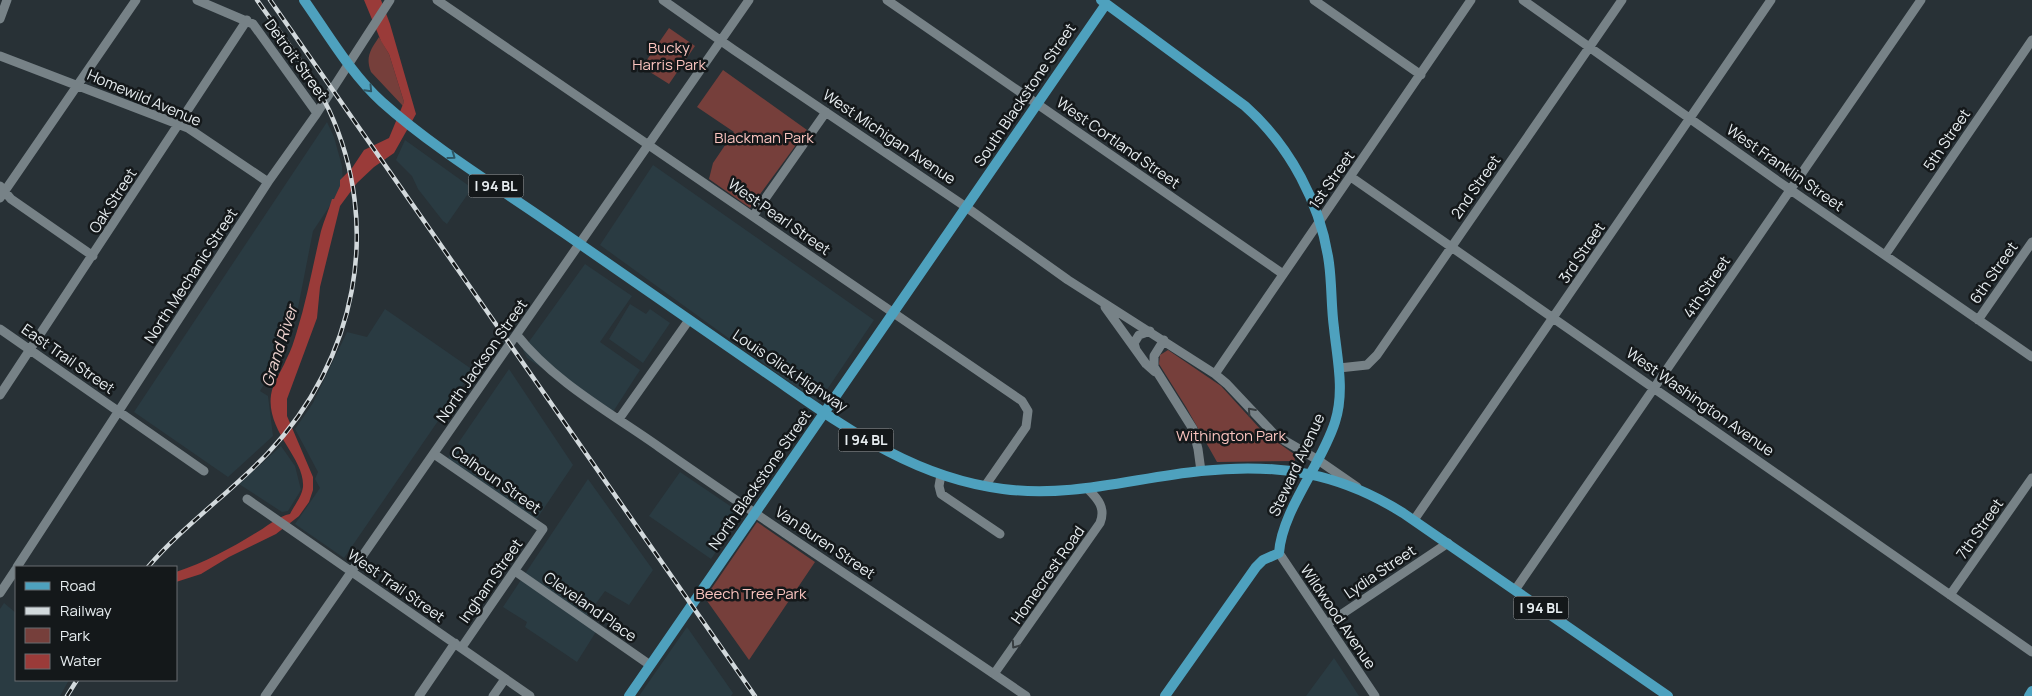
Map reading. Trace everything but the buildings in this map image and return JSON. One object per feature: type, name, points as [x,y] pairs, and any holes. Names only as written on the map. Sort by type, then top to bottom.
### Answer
[{"type":"main road","name":"I 94 BL","points":[[304,0],[349,63]]},
{"type":"main road","name":"South Blackstone Street","points":[[966,207],[1105,1]]},
{"type":"main road","name":"Steward Avenue","points":[[1105,1],[1245,106],[1266,126],[1286,153],[1304,185],[1320,222],[1329,263],[1340,391],[1338,411],[1333,430],[1283,532],[1279,553]]},
{"type":"main road","name":"Louis Glick Highway","points":[[349,63],[366,86],[413,127],[824,413],[889,454],[941,475],[985,486],[1045,492],[1088,489],[1201,471],[1266,470],[1311,474],[1334,479],[1360,489],[1414,520]]},
{"type":"main road","name":"North Blackstone Street","points":[[629,696],[966,207]]},
{"type":"main road","name":"I 94 BL","points":[[1414,520],[1668,696]]},
{"type":"main road","points":[[1165,696],[1256,567],[1263,560],[1279,553]]},
{"type":"main road","points":[[2029,696],[2032,692]]},
{"type":"street","points":[[0,19],[7,0]]},
{"type":"street","points":[[93,256],[2,192],[78,86],[136,0]]},
{"type":"street","name":"Detroit Street","points":[[197,0],[247,20],[258,30],[317,113]]},
{"type":"street","name":"West Pearl Street","points":[[437,0],[1016,397],[1026,407],[1028,418],[1026,428],[985,486]]},
{"type":"street","name":"West Michigan Avenue","points":[[663,0],[1098,299],[1215,374],[1227,384],[1275,435],[1318,460],[1360,489]]},
{"type":"street","name":"North Jackson Street","points":[[265,696],[750,0]]},
{"type":"street","name":"West Cortland Street","points":[[887,0],[1283,274]]},
{"type":"street","points":[[1314,0],[1420,74]]},
{"type":"street","name":"1st Street","points":[[1215,374],[1471,0]]},
{"type":"street","name":"West Franklin Street","points":[[1523,0],[2032,357]]},
{"type":"street","name":"2nd Street","points":[[1338,368],[1363,366],[1373,360],[1622,0]]},
{"type":"street","name":"3rd Street","points":[[1414,520],[1771,0]]},
{"type":"street","name":"4th Street","points":[[1515,590],[1921,0]]},
{"type":"street","name":"North Mechanic Street","points":[[18,566],[268,182],[317,113],[390,1]]},
{"type":"street","name":"Oak Street","points":[[0,396],[247,20]]},
{"type":"street","name":"5th Street","points":[[1885,255],[2032,40]]},
{"type":"street","name":"Homewild Avenue","points":[[0,56],[188,128],[268,182]]},
{"type":"street","points":[[753,216],[826,112]]},
{"type":"street","name":"West Washington Avenue","points":[[1351,177],[2032,652]]},
{"type":"street","name":"6th Street","points":[[1978,320],[2032,242]]},
{"type":"street","name":"West Michigan Avenue","points":[[1098,299],[1111,314],[1146,364],[1157,374],[1193,429],[1201,471]]},
{"type":"street","points":[[619,419],[689,320]]},
{"type":"street","name":"East Trail Street","points":[[0,329],[120,412]]},
{"type":"street","points":[[1136,350],[1135,340],[1142,333],[1150,331]]},
{"type":"street","name":"Van Buren Street","points":[[517,335],[534,355],[564,380],[1026,696]]},
{"type":"street","points":[[1157,374],[1153,359],[1164,340]]},
{"type":"street","points":[[120,412],[204,471]]},
{"type":"street","name":"Calhoun Street","points":[[434,454],[543,530]]},
{"type":"street","points":[[941,475],[939,486],[941,494],[1000,534]]},
{"type":"street","name":"7th Street","points":[[1950,595],[2032,478]]},
{"type":"street","name":"Homecrest Road","points":[[994,674],[1100,523],[1103,515],[1101,505],[1088,489]]},
{"type":"street","name":"West Trail Street","points":[[247,499],[530,696]]},
{"type":"street","name":"Ingham Street","points":[[419,696],[515,571],[543,530]]},
{"type":"street","name":"Lydia Street","points":[[1326,624],[1448,543]]},
{"type":"street","name":"Wildwood Avenue","points":[[1279,553],[1374,696]]},
{"type":"street","name":"North Mechanic Street","points":[[0,593],[15,571]]},
{"type":"street","name":"Cleveland Place","points":[[515,571],[650,665]]},
{"type":"street","points":[[493,696],[505,678]]},
{"type":"shaded area","points":[[327,122],[334,137],[342,166],[343,186],[313,231],[297,313],[272,356],[268,378],[260,391],[268,396],[273,436],[228,477],[134,412]]},
{"type":"shaded area","points":[[405,140],[472,188],[447,224],[418,189],[412,176],[396,160]]},
{"type":"shaded area","points":[[653,165],[874,320],[818,403],[600,245]]},
{"type":"shaded area","points":[[585,264],[632,296],[600,342],[640,370],[611,415],[527,358],[523,350]]},
{"type":"shaded area","points":[[630,304],[646,314],[650,309],[670,323],[643,363],[609,339]]},
{"type":"shaded area","points":[[385,309],[473,370],[344,558],[295,524],[320,488],[315,479],[318,472],[295,429],[313,403],[347,332],[367,337]]},
{"type":"shaded area","points":[[509,369],[573,465],[536,520],[448,458]]},
{"type":"shaded area","points":[[281,446],[295,466],[301,490],[288,511],[282,512],[239,484]]},
{"type":"shaded area","points":[[680,472],[742,514],[711,559],[649,516]]},
{"type":"shaded area","points":[[588,479],[653,570],[629,605],[605,591],[586,617],[599,627],[577,662],[525,627],[527,622],[503,607]]},
{"type":"shaded area","points":[[4,603],[15,612],[15,681],[68,681],[60,696],[0,696],[0,609]]},
{"type":"shaded area","points":[[687,627],[733,693],[731,696],[639,696]]},
{"type":"shaded area","points":[[1334,658],[1359,696],[1306,696]]},
{"type":"green space","name":"Bucky Harris Park","points":[[669,28],[695,46],[669,84],[642,67]]},
{"type":"green space","points":[[379,37],[389,54],[404,102],[403,106],[371,72],[369,67],[371,49]]},
{"type":"green space","name":"Blackman Park","points":[[723,70],[807,130],[750,208],[709,179],[713,163],[734,132],[697,107]]},
{"type":"green space","name":"Withington Park","points":[[1168,350],[1221,386],[1263,432],[1294,454],[1295,461],[1217,462],[1159,364],[1160,355]]},
{"type":"green space","name":"Beech Tree Park","points":[[757,522],[815,562],[749,660],[705,598]]},
{"type":"water","name":"Grand River","points":[[364,0],[381,0],[390,24],[416,114],[394,153],[374,167],[357,183],[340,206],[320,287],[317,318],[287,399],[287,416],[313,477],[313,490],[309,502],[299,516],[276,534],[229,557],[201,574],[178,581],[178,571],[219,554],[278,519],[290,514],[300,497],[303,487],[302,476],[274,421],[271,395],[275,381],[294,342],[321,231],[332,199],[334,199],[340,186],[340,180],[352,168],[364,150],[389,138],[404,102],[389,54],[381,41]]},
{"type":"railway","points":[[149,566],[177,537],[268,453],[298,416],[322,377],[340,334],[352,290],[357,245],[355,200],[345,155],[329,110],[313,81],[257,0]]},
{"type":"railway","points":[[270,0],[755,696]]},
{"type":"railway","points":[[67,696],[76,681]]}]
